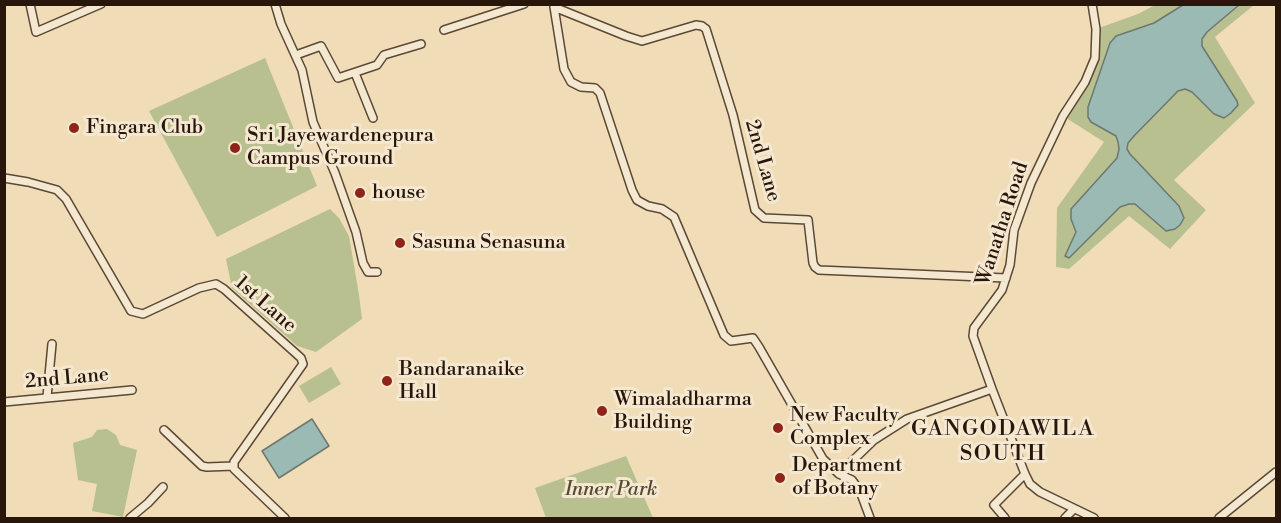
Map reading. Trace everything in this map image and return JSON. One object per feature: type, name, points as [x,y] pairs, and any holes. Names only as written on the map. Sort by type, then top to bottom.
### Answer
[{"type":"street","points":[[30,4],[36,33],[101,4]]},
{"type":"street","points":[[275,4],[281,24],[296,55],[307,88],[313,122],[335,173],[356,232],[363,263],[368,272],[377,272]]},
{"type":"street","points":[[444,30],[524,4]]},
{"type":"street","name":"Wanatha Road","points":[[1092,4],[1096,29],[1095,58],[1085,82],[1063,116],[1031,183],[1014,230],[1010,265],[1002,290],[974,328],[973,336],[1030,484],[1040,492],[1094,519]]},
{"type":"street","points":[[555,6],[564,69],[571,82],[581,87],[595,88],[600,93],[637,200],[648,206],[662,209],[674,217],[724,335],[731,341],[753,339],[823,459],[839,474],[852,480],[860,491],[870,519]]},
{"type":"street","name":"2nd Lane","points":[[555,6],[626,36],[642,40],[696,25],[706,29],[733,115],[755,210],[764,218],[807,220],[813,263],[819,270],[1006,278]]},
{"type":"street","points":[[296,55],[321,46],[338,78],[376,65],[384,56],[421,44]]},
{"type":"street","points":[[355,73],[373,118]]},
{"type":"street","name":"1st Lane","points":[[4,178],[57,190],[66,199],[131,311],[143,314],[199,288],[216,284],[301,358],[303,364],[234,462],[234,466]]},
{"type":"street","points":[[46,397],[52,344]]},
{"type":"street","points":[[839,474],[874,440],[907,419],[992,388]]},
{"type":"street","name":"2nd Lane","points":[[4,402],[132,390]]},
{"type":"street","points":[[164,430],[202,466],[234,466],[234,469],[285,519]]},
{"type":"street","points":[[1219,519],[1276,472]]},
{"type":"street","points":[[1005,519],[994,505],[1025,474]]},
{"type":"street","points":[[130,519],[163,488]]},
{"type":"street","points":[[1065,519],[1074,509]]},
{"type":"green space","points":[[1155,5],[1254,5],[1215,37],[1255,103],[1174,180],[1206,210],[1170,249],[1129,216],[1069,269],[1056,267],[1057,208],[1104,142],[1063,116],[1095,58],[1096,29],[1138,14]]},
{"type":"green space","name":"Sri Jayewardenepura Campus Ground","points":[[265,58],[317,186],[217,237],[149,111]]},
{"type":"green space","name":"Sri Jayewardenepura Campus Ground","points":[[330,209],[339,218],[349,236],[362,319],[316,352],[297,346],[232,288],[226,259]]},
{"type":"green space","points":[[331,367],[341,384],[309,403],[299,386]]},
{"type":"green space","points":[[107,429],[116,435],[120,445],[137,450],[123,517],[92,511],[97,484],[78,480],[73,443],[92,437],[97,430]]},
{"type":"green space","name":"Inner Park","points":[[626,456],[653,518],[546,518],[535,488]]},
{"type":"water","points":[[1183,5],[1239,5],[1202,39],[1202,46],[1238,105],[1224,118],[1214,114],[1192,92],[1185,89],[1178,91],[1134,136],[1128,143],[1127,149],[1179,206],[1184,218],[1180,225],[1166,231],[1135,204],[1129,204],[1120,207],[1069,258],[1065,256],[1076,232],[1071,219],[1071,209],[1117,158],[1119,149],[1116,136],[1091,122],[1088,117],[1088,107],[1110,43],[1116,36],[1154,23]]},
{"type":"water","points":[[312,419],[329,446],[279,478],[262,451]]},
{"type":"place","name":"Fingara Club","points":[[74,128]]},
{"type":"place","name":"Sri Jayewardenepura Campus Ground","points":[[235,148]]},
{"type":"place","name":"house","points":[[360,193]]},
{"type":"place","name":"Sasuna Senasuna","points":[[400,243]]},
{"type":"place","name":"Bandaranaike Hall","points":[[387,381]]},
{"type":"place","name":"Wimaladharma Building","points":[[602,411]]},
{"type":"place","name":"New Faculty Complex","points":[[778,428]]},
{"type":"place","name":"Department of Botany","points":[[780,478]]},
{"type":"district","name":"GANGODAWILA SOUTH","points":[[1003,443]]}]
